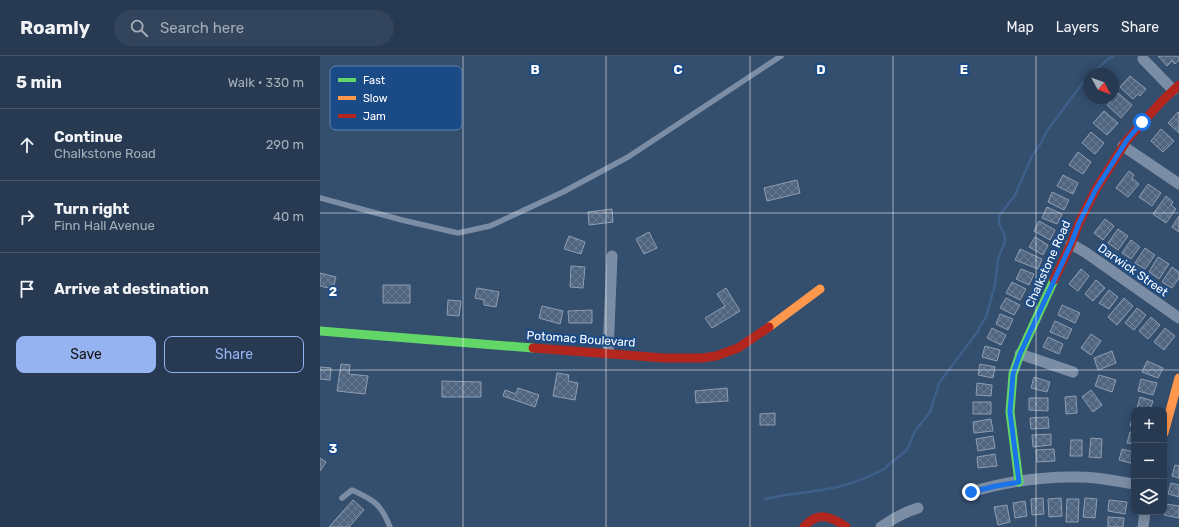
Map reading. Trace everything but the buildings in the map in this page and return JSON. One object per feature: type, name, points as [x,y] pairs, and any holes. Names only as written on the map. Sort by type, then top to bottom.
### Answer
[{"type":"street","points":[[1143,59],[1176,88]]},
{"type":"street","name":"Chalkstone Road","points":[[1019,482],[1010,412],[1013,374],[1020,354],[1071,244],[1079,223],[1096,189],[1124,146],[1142,122],[1176,88]]},
{"type":"street","points":[[1124,146],[1179,184]]},
{"type":"street","name":"Darwick Street","points":[[1071,244],[1085,252],[1179,318]]},
{"type":"street","points":[[608,353],[612,256]]},
{"type":"street","name":"Potomac Boulevard","points":[[320,331],[691,359],[716,356],[738,348],[753,339],[820,289]]},
{"type":"street","points":[[1020,354],[1073,372]]},
{"type":"street","points":[[1167,422],[1179,378]]},
{"type":"street","points":[[970,492],[1019,482],[1060,477],[1080,477],[1131,484]]},
{"type":"street","points":[[881,527],[918,508]]},
{"type":"street","points":[[1143,527],[1145,515]]},
{"type":"street","points":[[804,527],[814,518],[824,516],[835,520],[846,527]]},
{"type":"lane","points":[[320,198],[458,233],[490,226],[562,192],[628,157],[781,56]]},
{"type":"lane","points":[[342,498],[352,490],[364,495],[381,508],[390,527]]},
{"type":"waterway","points":[[1098,68],[1114,56]]},
{"type":"waterway","points":[[765,499],[835,488],[850,484],[886,468],[907,450],[915,431],[930,412],[939,383],[978,331],[986,317],[995,285],[998,259],[1005,241],[1004,233],[999,224],[999,216],[1015,195],[1032,156],[1047,131],[1083,82]]},
{"type":"traffic: fast","points":[[1019,482],[1010,412],[1013,374],[1020,354],[1054,280]]},
{"type":"traffic: fast","points":[[320,331],[533,348]]},
{"type":"traffic: slow","points":[[769,327],[820,289]]},
{"type":"traffic: slow","points":[[1167,422],[1179,378]]},
{"type":"traffic: jam","points":[[1054,280],[1096,189],[1127,140],[1162,101],[1179,85]]},
{"type":"traffic: jam","points":[[533,348],[664,358],[702,358],[716,356],[738,348],[769,327]]},
{"type":"traffic: jam","points":[[804,527],[809,522],[819,517],[830,518],[846,527]]},
{"type":"route","points":[[971,492],[1019,482],[1010,412],[1013,374],[1020,354],[1071,244],[1079,223],[1096,189],[1113,160],[1142,122]]}]
